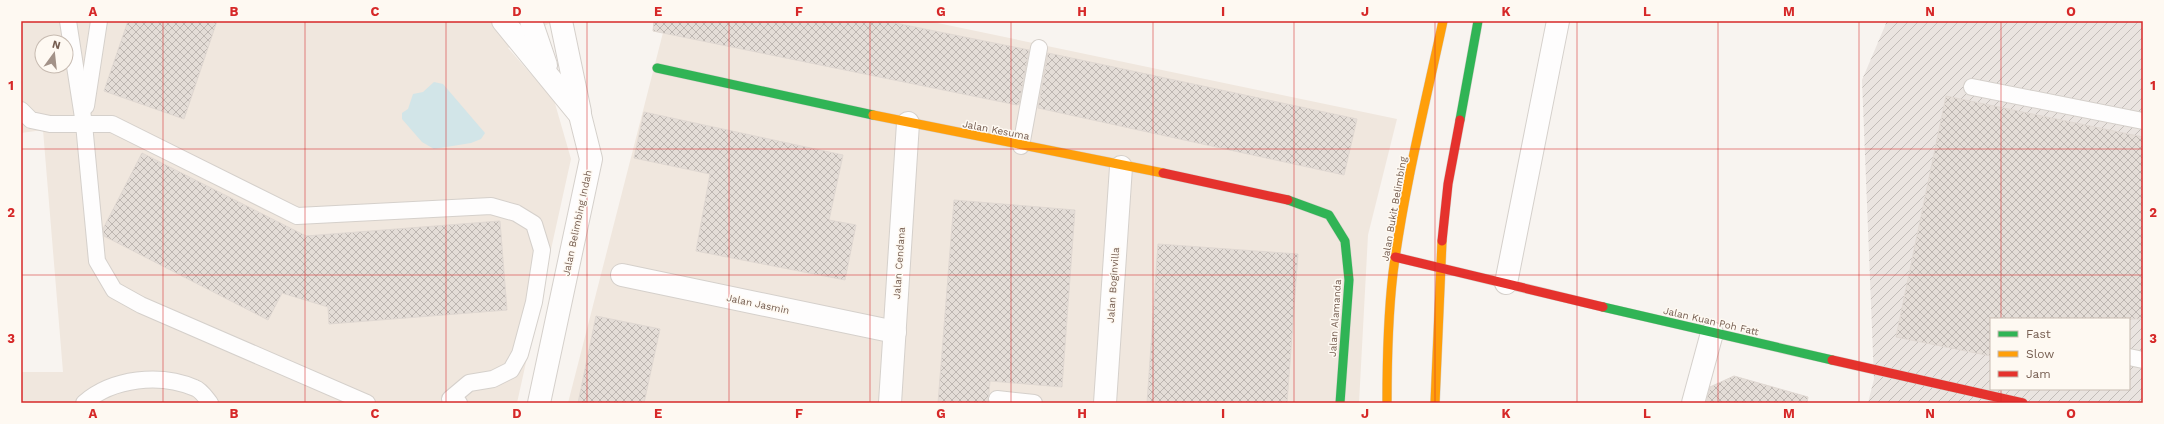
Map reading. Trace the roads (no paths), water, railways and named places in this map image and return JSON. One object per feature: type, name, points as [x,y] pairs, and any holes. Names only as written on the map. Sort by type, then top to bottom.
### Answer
[{"type":"street","name":"Jalan Belimbing Indah","points":[[503,21],[580,115],[591,159],[539,403]]},
{"type":"street","points":[[530,21],[552,81]]},
{"type":"street","points":[[561,21],[580,115]]},
{"type":"street","name":"Jalan Bukit Belimbing","points":[[1387,403],[1387,348],[1395,257],[1410,175],[1442,21]]},
{"type":"street","points":[[1435,403],[1440,266],[1448,184],[1478,21]]},
{"type":"street","points":[[1506,283],[1558,21]]},
{"type":"street","name":"Jalan Kesuma","points":[[657,68],[908,123],[1289,200],[1329,216]]},
{"type":"street","name":"Jalan Cendana","points":[[890,403],[908,123]]},
{"type":"street","name":"Jalan Boginvilla","points":[[1105,403],[1121,166]]},
{"type":"street","name":"Jalan Alamanda","points":[[1329,216],[1345,241],[1349,280],[1340,403]]},
{"type":"street","name":"Jalan Kuan Poh Fatt","points":[[1395,257],[1440,266],[1712,333],[2023,403]]},
{"type":"street","name":"Jalan Jasmin","points":[[622,275],[895,332]]},
{"type":"street","points":[[1693,403],[1712,333]]},
{"type":"lane","points":[[68,21],[84,124],[98,261],[114,290],[141,305],[367,403]]},
{"type":"lane","points":[[84,124],[99,21]]},
{"type":"lane","points":[[1021,146],[1039,48]]},
{"type":"lane","points":[[1972,87],[2143,121]]},
{"type":"lane","points":[[21,110],[31,120],[50,124],[112,124],[297,216],[491,206],[516,213],[534,224],[542,250],[534,302],[520,354],[511,370],[493,379],[469,383],[452,402]]},
{"type":"lane","points":[[2130,357],[2143,360]]},
{"type":"lane","points":[[92,400],[124,382],[166,379],[196,388],[210,403]]},
{"type":"lane","points":[[997,399],[1034,403]]}]
